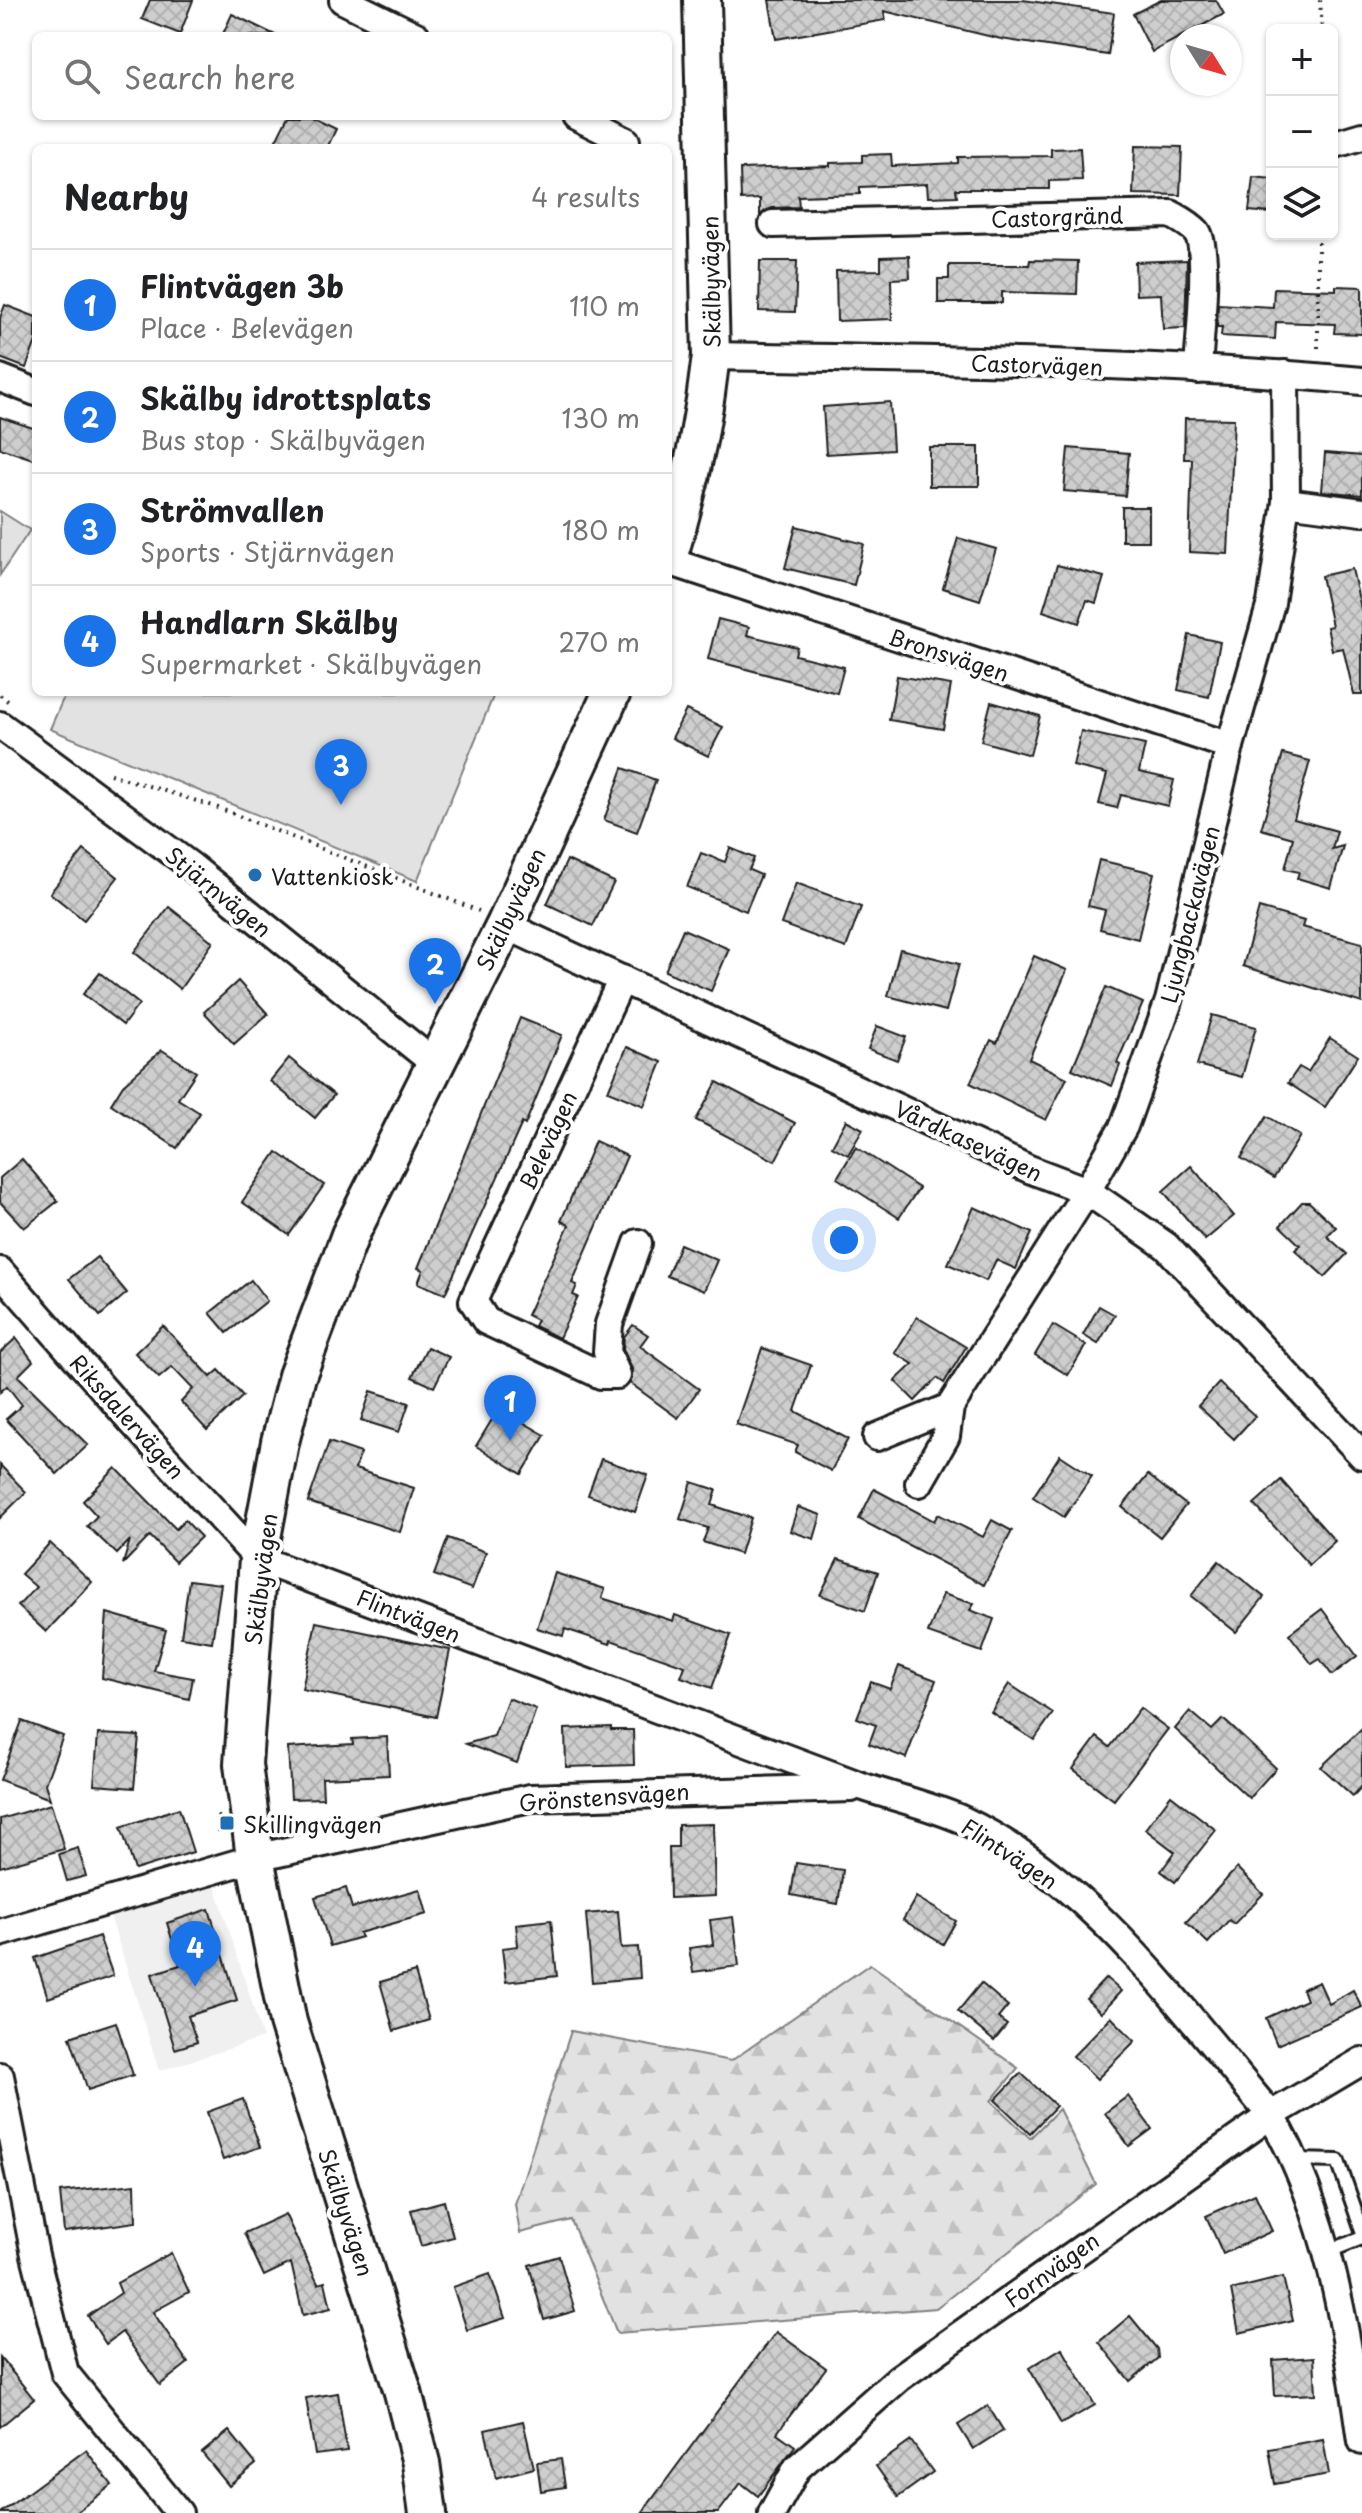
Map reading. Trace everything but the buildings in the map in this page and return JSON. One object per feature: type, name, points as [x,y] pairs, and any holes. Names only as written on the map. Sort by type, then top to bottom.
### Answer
[{"type":"street","points":[[343,0],[408,32]]},
{"type":"street","name":"Skälbyvägen","points":[[672,547],[687,499],[705,411],[711,356],[702,0]]},
{"type":"street","points":[[584,120],[626,141]]},
{"type":"street","points":[[1338,143],[1362,136]]},
{"type":"street","name":"Castorgränd","points":[[773,224],[1171,214],[1196,231],[1201,241],[1203,274],[1198,370]]},
{"type":"street","name":"Castorvägen","points":[[711,356],[932,359],[1285,374],[1362,381]]},
{"type":"street","name":"Ljungbackavägen","points":[[919,1483],[946,1436],[940,1401],[1087,1191],[1124,1126],[1169,1001],[1230,746],[1271,603],[1286,502],[1285,374]]},
{"type":"street","points":[[0,378],[32,390]]},
{"type":"street","points":[[1286,502],[1362,512]]},
{"type":"street","name":"Bronsvägen","points":[[672,561],[1230,746]]},
{"type":"street","name":"Skälbyvägen","points":[[428,2513],[421,2463],[403,2392],[288,2022],[255,1858],[243,1764],[258,1559],[280,1442],[297,1376],[350,1235],[434,1063],[492,918],[610,696]]},
{"type":"street","name":"Stjärnvägen","points":[[6,714],[334,972],[434,1063]]},
{"type":"street","name":"Vårdkasevägen","points":[[492,918],[1029,1169],[1087,1191],[1166,1246],[1362,1455]]},
{"type":"street","name":"Belevägen","points":[[622,979],[473,1301],[486,1321],[514,1336],[601,1375],[617,1375],[607,1352],[609,1324],[638,1243]]},
{"type":"street","name":"Riksdalervägen","points":[[0,1271],[258,1559]]},
{"type":"street","points":[[877,1437],[940,1401]]},
{"type":"street","name":"Flintvägen","points":[[258,1559],[864,1787],[963,1820],[1029,1861],[1094,1910],[1271,2115],[1296,2160],[1327,2252],[1362,2441]]},
{"type":"street","name":"Grönstensvägen","points":[[255,1858],[530,1798],[864,1787]]},
{"type":"street","points":[[0,1933],[255,1858]]},
{"type":"street","name":"Fornvägen","points":[[772,2513],[797,2468],[899,2378],[1271,2115],[1362,2061]]},
{"type":"street","points":[[0,2076],[35,2255],[65,2373],[179,2513]]},
{"type":"lane","points":[[1296,2160],[1338,2161],[1362,2230]]},
{"type":"lane","points":[[1327,2252],[1362,2238]]},
{"type":"path","points":[[1320,0],[1322,24]]},
{"type":"path","points":[[1318,240],[1318,376]]},
{"type":"path","points":[[0,695],[6,714]]},
{"type":"path","points":[[97,770],[216,807],[492,918]]},
{"type":"shaded area","points":[[213,1879],[263,2038],[159,2071],[109,1912]]},
{"type":"green space","points":[[0,511],[30,530],[0,575]]},
{"type":"green space","points":[[64,696],[493,696],[417,881],[50,729]]},
{"type":"green space","points":[[870,1964],[1018,2068],[991,2101],[1030,2138],[1059,2109],[1096,2184],[936,2308],[617,2333],[571,2220],[520,2233],[515,2204],[571,2031],[731,2061]]},
{"type":"place","name":"Strömvallen","points":[[341,805]]},
{"type":"place","name":"Vattenkiosk","points":[[255,875]]},
{"type":"place","name":"Skälby idrottsplats","points":[[435,1004]]},
{"type":"place","name":"Flintvägen 3b","points":[[510,1441]]},
{"type":"place","name":"Skillingvägen","points":[[227,1823]]},
{"type":"place","name":"Handlarn Skälby","points":[[195,1987]]}]
